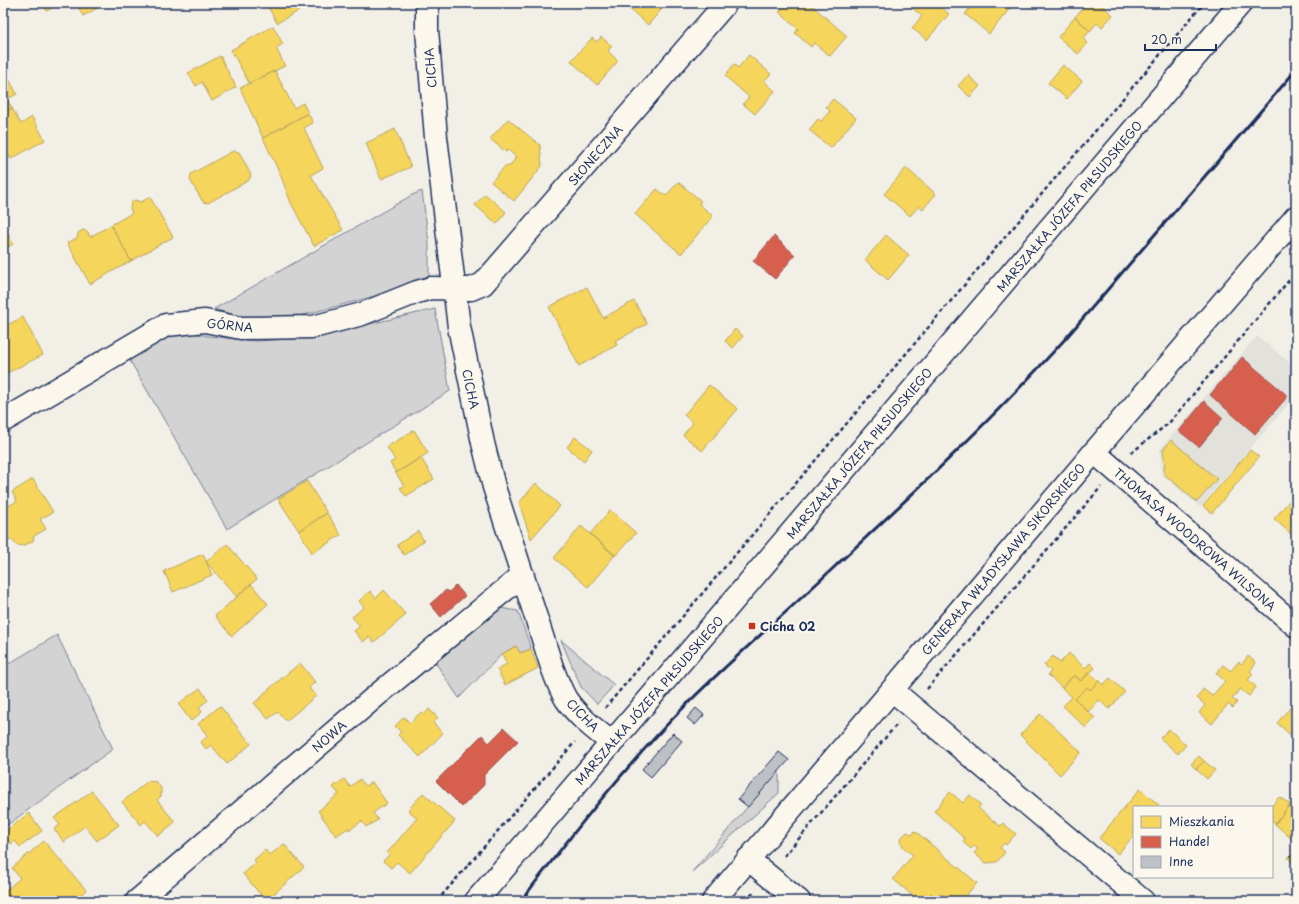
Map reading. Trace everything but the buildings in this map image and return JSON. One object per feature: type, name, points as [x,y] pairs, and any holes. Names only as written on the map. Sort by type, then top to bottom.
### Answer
[{"type":"street","name":"CICHA","points":[[426,3],[436,137],[458,327],[483,443],[494,486],[552,667],[560,687],[572,708],[612,743]]},
{"type":"street","name":"SŁONECZNA","points":[[453,288],[471,289],[483,284],[726,3]]},
{"type":"street","name":"MARSZAŁKA JÓZEFA PIŁSUDSKIEGO","points":[[476,901],[1241,3]]},
{"type":"street","name":"GENERAŁA WŁADYSŁAWA SIKORSKIEGO","points":[[712,901],[1094,452],[1296,218]]},
{"type":"street","name":"GÓRNA","points":[[3,422],[166,325],[204,321],[242,328],[313,327],[362,314],[431,288],[453,288]]},
{"type":"street","name":"THOMASA WOODROWA WILSONA","points":[[1094,452],[1296,626]]},
{"type":"street","name":"NOWA","points":[[137,901],[376,696],[523,575]]},
{"type":"street","points":[[892,690],[1142,901]]},
{"type":"street","points":[[748,859],[798,901]]},
{"type":"path","points":[[437,901],[575,742],[580,730],[598,709],[604,708],[610,702],[1204,3]]},
{"type":"path","points":[[746,901],[1116,470],[1130,454],[1169,422],[1296,272]]},
{"type":"shaded area","points":[[422,191],[429,243],[429,279],[379,295],[288,319],[245,318],[214,309],[412,195]]},
{"type":"shaded area","points":[[435,309],[450,391],[227,529],[129,359],[178,330],[208,336],[255,341],[309,338]]},
{"type":"shaded area","points":[[1257,336],[1296,368],[1296,395],[1200,507],[1162,475],[1160,449]]},
{"type":"shaded area","points":[[500,608],[518,611],[531,649],[520,653],[516,646],[502,654],[459,698],[435,662]]},
{"type":"shaded area","points":[[57,635],[113,749],[3,828],[3,667]]},
{"type":"shaded area","points":[[561,640],[614,685],[597,704],[581,687]]},
{"type":"shaded area","points":[[779,770],[779,793],[692,872]]},
{"type":"railway","points":[[521,901],[602,799],[666,725],[716,676],[935,472],[1002,406],[1066,338],[1296,70]]},
{"type":"place","name":"Cicha 02","points":[[752,626]]}]
